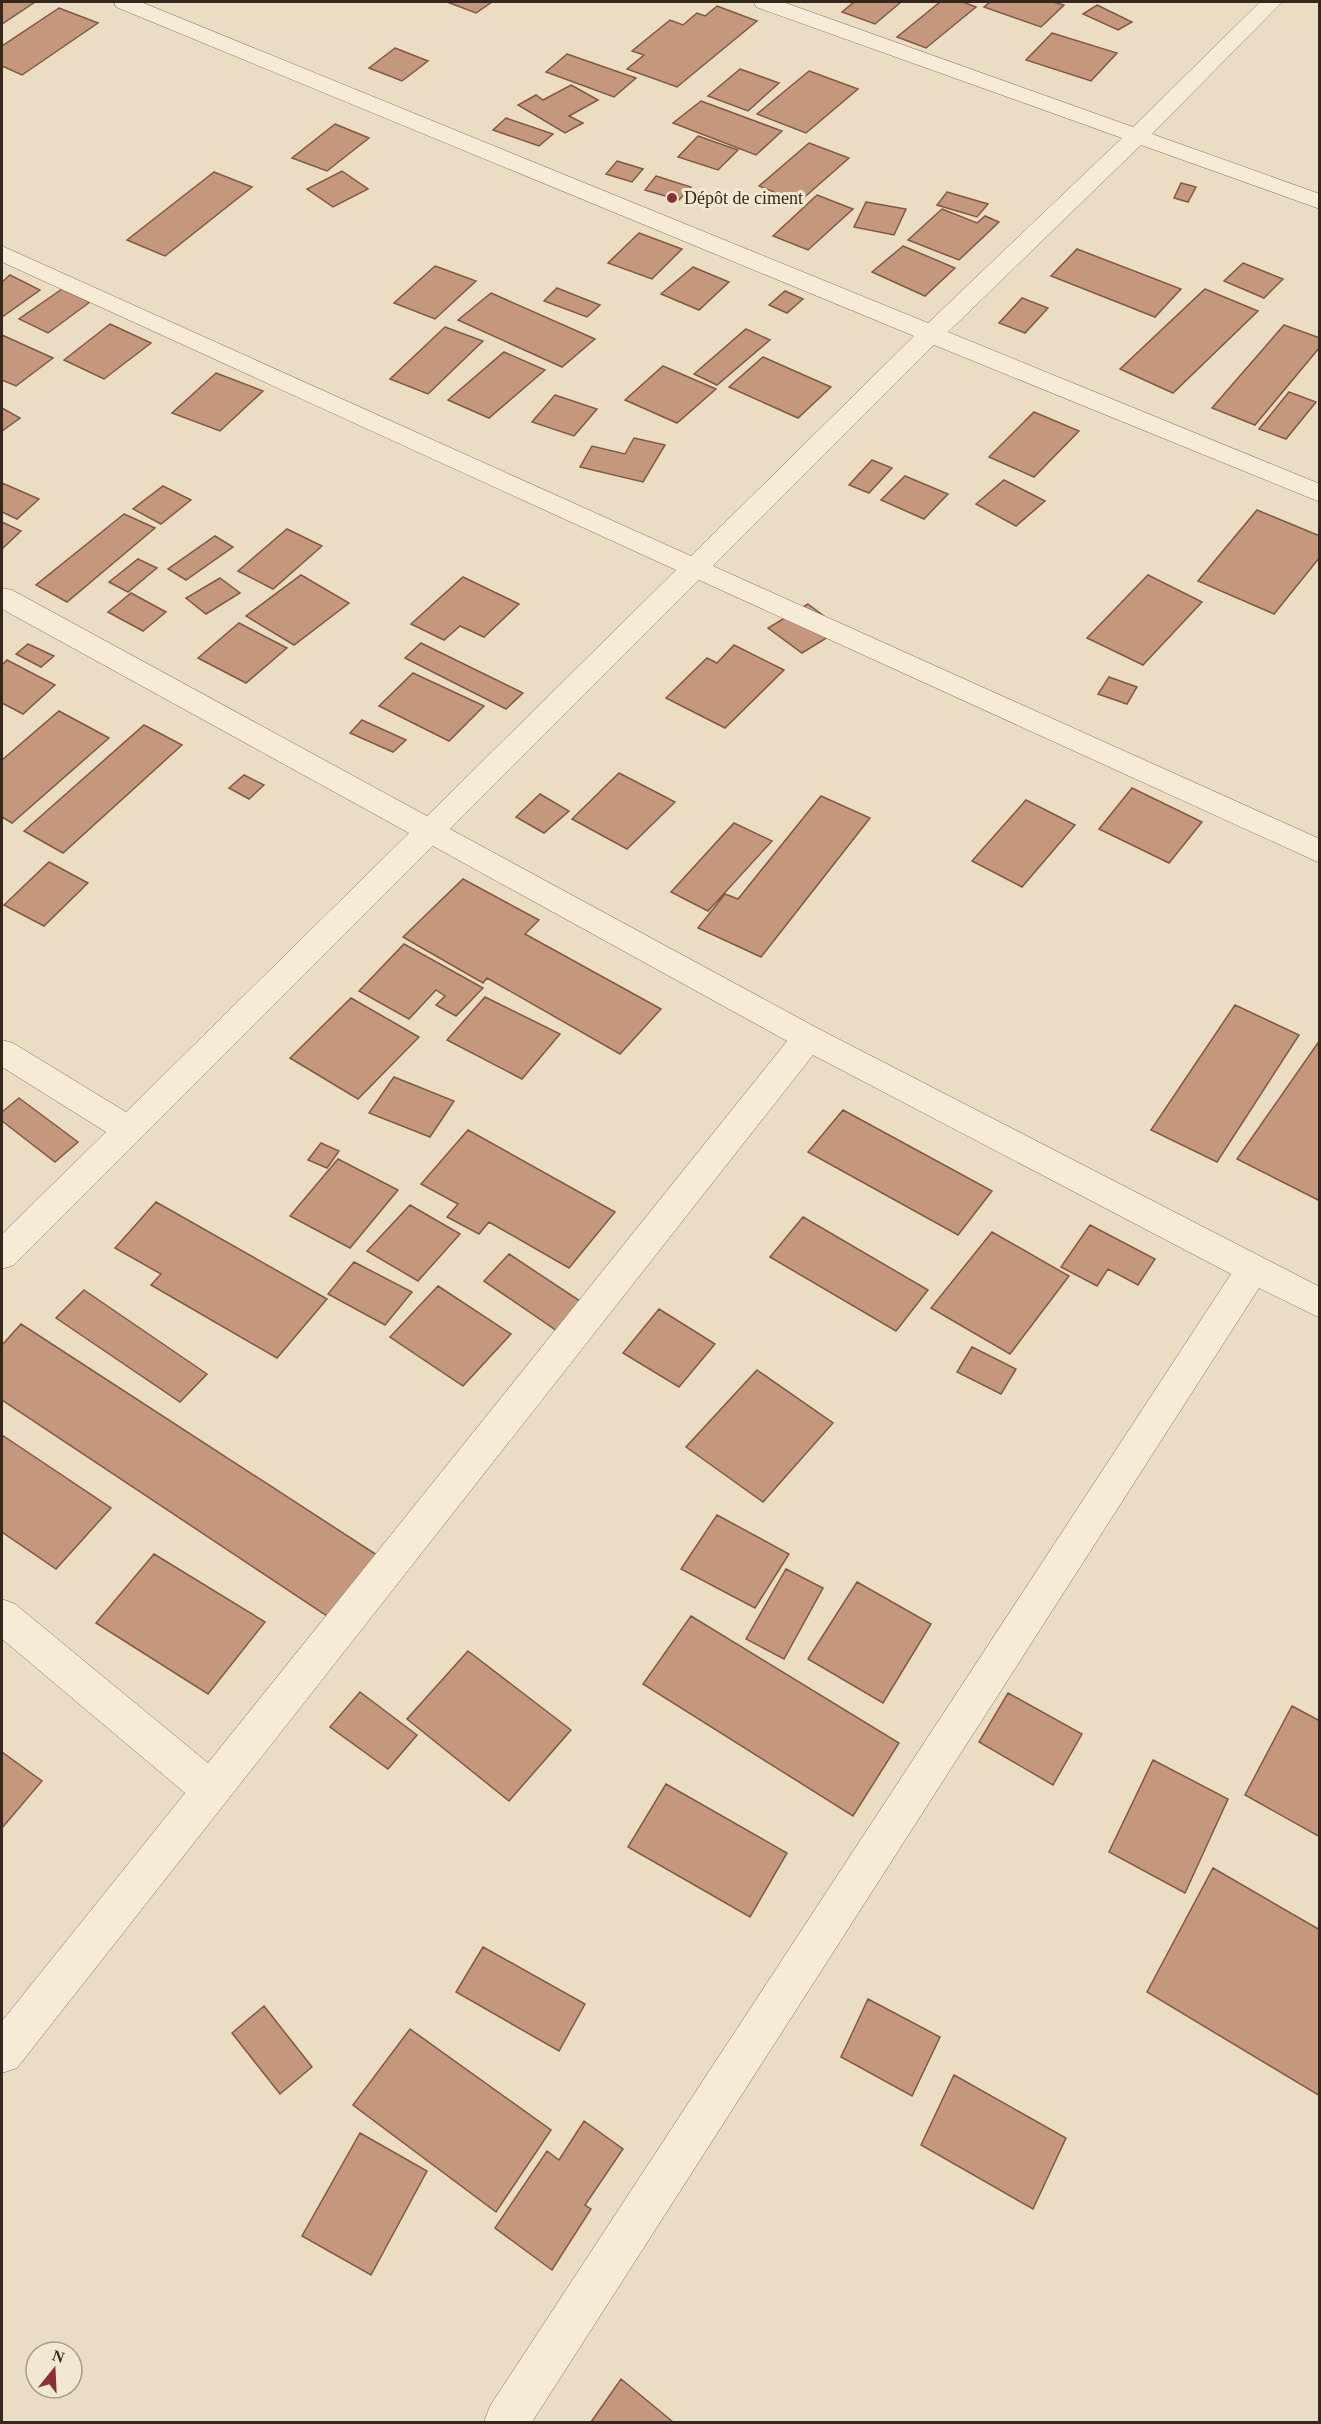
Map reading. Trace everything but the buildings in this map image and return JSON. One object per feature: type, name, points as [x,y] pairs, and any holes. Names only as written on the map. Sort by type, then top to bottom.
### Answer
[{"type":"street","points":[[124,2],[1320,494]]},
{"type":"street","points":[[764,2],[1320,202]]},
{"type":"street","points":[[2,1255],[930,335],[1137,136],[1272,2]]},
{"type":"street","points":[[2,253],[1320,852]]},
{"type":"street","points":[[2,597],[808,1038],[1320,1304]]},
{"type":"street","points":[[2,2053],[808,1038]]},
{"type":"street","points":[[2,1052],[128,1129]]},
{"type":"street","points":[[506,2422],[1253,1269]]},
{"type":"street","points":[[2,1616],[211,1790]]},
{"type":"place","name":"Dépôt de ciment","points":[[672,198]]}]
